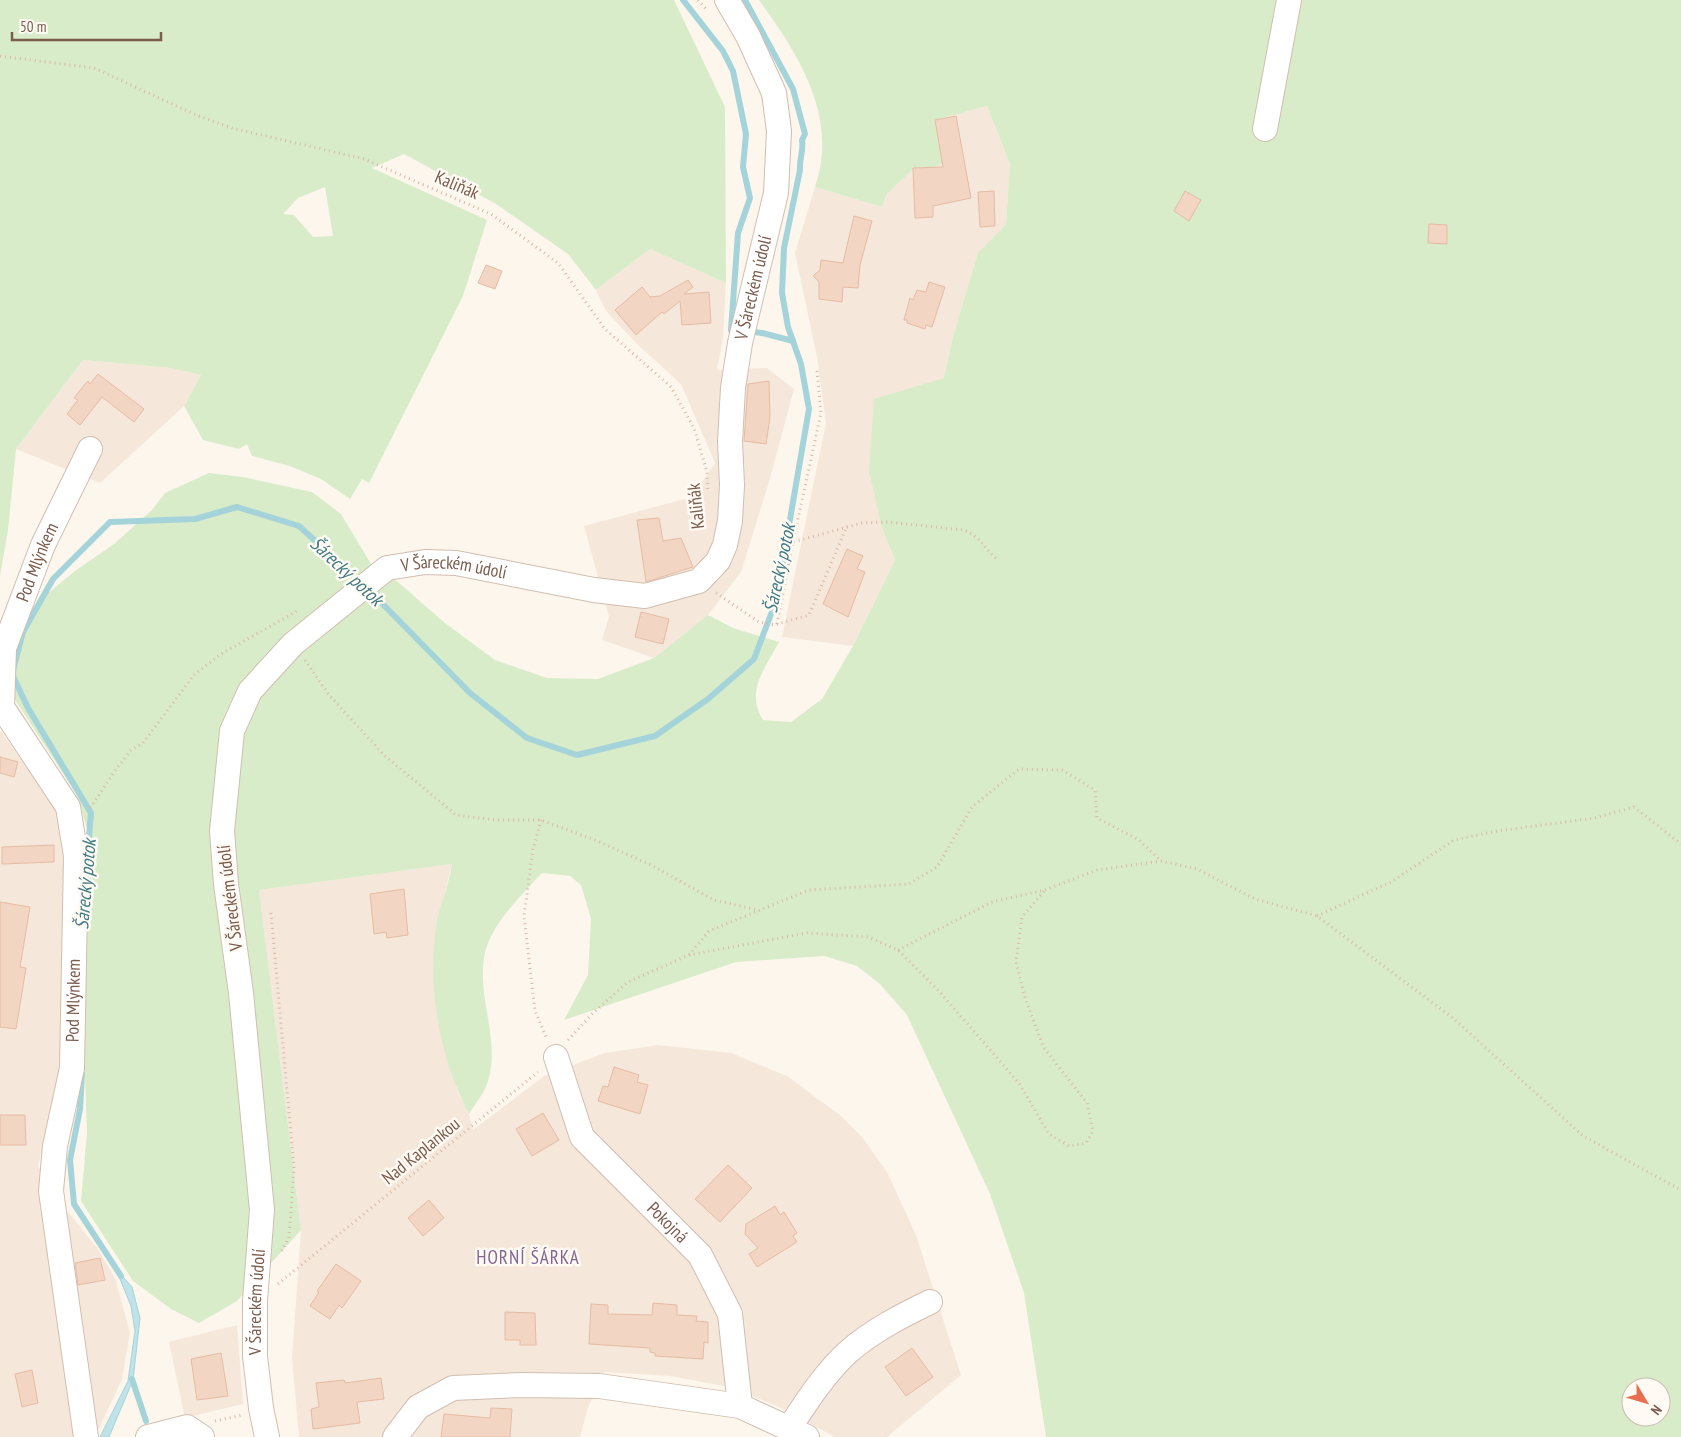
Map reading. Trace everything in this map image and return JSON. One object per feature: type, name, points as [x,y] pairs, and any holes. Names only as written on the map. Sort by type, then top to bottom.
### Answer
[{"type":"street","points":[[1265,129],[1289,0]]},
{"type":"street","name":"V Šáreckém údolí","points":[[267,1437],[261,1408],[255,1356],[255,1301],[262,1210],[241,993],[226,884],[222,831],[232,731],[250,691],[292,644],[387,568],[425,562],[456,563],[594,590],[645,596],[699,581],[718,561],[725,545],[730,521],[732,388],[742,333],[776,193],[779,131],[774,92],[748,36],[718,6]]},
{"type":"street","name":"Pod Mlýnkem","points":[[86,1437],[51,1191],[55,1146],[72,1068],[76,811],[2,706],[4,648],[43,545],[90,449]]},
{"type":"street","name":"Pokojná","points":[[556,1057],[582,1137],[700,1255],[730,1314],[740,1406]]},
{"type":"street","points":[[395,1437],[418,1407],[453,1388],[521,1385],[599,1386],[740,1406],[798,1432],[814,1391],[848,1352],[892,1320],[930,1302]]},
{"type":"street","points":[[148,1437],[194,1432]]},
{"type":"path","points":[[698,0],[718,6]]},
{"type":"path","name":"Kaliňák","points":[[0,56],[94,68],[196,115],[232,128],[364,159],[491,214],[558,263],[605,329],[671,387],[694,428],[707,472],[709,498]]},
{"type":"path","points":[[776,625],[821,413],[817,371]]},
{"type":"path","points":[[793,542],[847,526],[888,522],[963,530],[975,534],[989,553],[997,559]]},
{"type":"path","points":[[699,581],[759,622],[776,625],[809,615],[847,526]]},
{"type":"path","points":[[76,811],[99,795],[131,750],[143,743],[194,675],[221,654],[296,612],[306,610]]},
{"type":"path","points":[[292,644],[329,695],[384,755],[456,815],[496,820],[540,820],[595,840],[653,866],[714,900],[760,911]]},
{"type":"path","points":[[688,956],[709,932],[809,890],[909,884],[937,867],[972,807],[1019,769],[1062,770],[1096,790],[1097,818],[1139,840],[1162,862]]},
{"type":"path","points":[[1317,916],[1391,882],[1454,840],[1497,831],[1595,818],[1634,807],[1681,844]]},
{"type":"path","points":[[540,820],[533,849],[524,916],[535,1011],[556,1057]]},
{"type":"path","points":[[898,950],[992,902],[1045,890],[1097,870],[1162,862],[1196,869],[1255,898],[1317,916],[1453,1018],[1583,1136],[1681,1190]]},
{"type":"path","points":[[688,956],[807,933],[868,936],[898,950],[937,989],[1019,1083],[1049,1134],[1069,1146],[1086,1143],[1093,1131],[1087,1103],[1044,1048],[1025,998],[1016,962],[1022,918],[1045,890]]},
{"type":"path","points":[[271,913],[294,1168],[289,1238],[281,1254]]},
{"type":"path","name":"Nad Kaplankou","points":[[255,1301],[314,1256],[556,1057],[573,1033],[628,982],[688,956]]},
{"type":"path","points":[[194,1432],[261,1408]]},
{"type":"shaded area","points":[[987,106],[1010,164],[1006,224],[978,254],[953,336],[944,378],[882,528],[895,560],[853,646],[782,637],[826,423],[817,357],[795,253],[815,187],[882,207],[887,194],[935,120]]},
{"type":"shaded area","points":[[650,249],[726,283],[723,337],[717,370],[767,368],[794,389],[769,482],[741,572],[708,615],[654,658],[602,640],[609,617],[584,526],[692,497],[715,463],[681,384],[637,344],[606,311],[596,290]]},
{"type":"shaded area","points":[[83,360],[171,368],[201,375],[184,406],[100,483],[16,449]]},
{"type":"shaded area","points":[[0,730],[59,813],[66,885],[60,1074],[38,1166],[67,1211],[98,1249],[115,1278],[130,1333],[122,1379],[95,1437],[0,1437]]},
{"type":"shaded area","points":[[452,864],[436,926],[434,972],[440,1030],[458,1093],[469,1114],[473,1130],[544,1076],[605,1053],[658,1045],[731,1053],[787,1076],[840,1115],[862,1137],[887,1172],[916,1235],[961,1375],[887,1437],[835,1437],[777,1406],[729,1387],[670,1376],[605,1372],[588,1407],[580,1437],[299,1437],[292,1359],[301,1230],[259,890]]},
{"type":"shaded area","points":[[237,1325],[243,1404],[185,1418],[169,1342]]},
{"type":"green space","points":[[0,0],[674,0],[725,107],[726,283],[650,249],[596,290],[568,254],[496,204],[404,154],[372,168],[487,220],[463,296],[369,483],[362,479],[350,499],[321,479],[290,466],[252,456],[247,444],[239,449],[203,440],[184,406],[201,375],[171,368],[83,360],[16,449],[8,530],[0,576]],"holes":[[[325,187],[333,236],[313,237],[294,215],[283,214],[298,198]]]},
{"type":"green space","points":[[759,0],[1681,0],[1681,1437],[1046,1437],[1024,1293],[990,1194],[907,1015],[880,984],[857,966],[824,956],[736,962],[564,1020],[588,975],[591,919],[581,885],[570,876],[542,873],[519,897],[498,924],[488,943],[483,977],[492,1047],[491,1064],[487,1085],[469,1114],[450,1071],[443,1047],[438,1023],[433,974],[436,927],[452,864],[259,890],[301,1230],[237,1301],[199,1323],[171,1309],[133,1281],[81,1201],[87,1133],[83,1021],[88,832],[77,795],[14,698],[18,629],[42,598],[75,571],[114,544],[152,510],[165,493],[209,473],[243,477],[312,492],[341,514],[371,564],[399,583],[445,623],[495,660],[547,678],[598,679],[654,658],[708,615],[733,628],[779,642],[763,671],[756,690],[758,709],[763,720],[791,722],[822,699],[853,646],[895,560],[882,528],[869,471],[874,399],[944,378],[953,336],[978,253],[1006,224],[1010,164],[987,106],[935,120],[943,163],[931,168],[913,169],[887,194],[882,207],[815,187],[821,161],[822,136],[818,112],[811,88],[801,65]]},
{"type":"water","points":[[116,1269],[132,1287],[140,1318],[133,1380],[109,1437],[100,1437],[128,1381],[135,1331],[131,1306]]},
{"type":"building","points":[[956,116],[971,198],[933,206],[933,217],[915,218],[913,168],[943,167],[935,120]]},
{"type":"building","points":[[994,191],[995,226],[980,227],[978,192]]},
{"type":"building","points":[[1185,191],[1201,200],[1189,221],[1174,211]]},
{"type":"building","points":[[854,216],[872,221],[860,265],[858,288],[843,287],[842,302],[819,299],[819,282],[813,276],[820,270],[821,260],[843,263]]},
{"type":"building","points":[[1429,224],[1447,225],[1447,244],[1428,243]]},
{"type":"building","points":[[486,265],[502,271],[495,289],[478,283]]},
{"type":"building","points":[[688,280],[693,287],[684,294],[709,292],[711,323],[682,325],[680,301],[664,314],[662,312],[636,335],[615,310],[642,287],[650,297],[660,296]]},
{"type":"building","points":[[929,282],[945,287],[932,327],[926,325],[925,329],[907,323],[907,320],[904,320],[910,298],[913,300],[917,290],[926,292]]},
{"type":"building","points":[[98,374],[144,409],[134,422],[102,397],[80,425],[67,414],[78,400],[74,398],[88,381],[90,384]]},
{"type":"building","points":[[769,381],[770,417],[766,444],[744,441],[748,384]]},
{"type":"building","points":[[659,518],[663,541],[681,538],[693,567],[646,582],[637,520]]},
{"type":"building","points":[[847,549],[863,556],[857,569],[865,572],[848,617],[823,604]]},
{"type":"building","points":[[641,612],[669,619],[663,644],[635,637]]},
{"type":"building","points":[[0,757],[18,762],[14,777],[0,773]]},
{"type":"building","points":[[54,845],[54,862],[2,864],[2,847]]},
{"type":"building","points":[[404,889],[408,935],[387,938],[386,932],[374,934],[370,894]]},
{"type":"building","points":[[0,902],[30,907],[20,967],[26,968],[16,1029],[0,1027]]},
{"type":"building","points":[[614,1067],[639,1075],[637,1082],[648,1085],[640,1114],[598,1101],[603,1086],[608,1087]]},
{"type":"building","points":[[543,1113],[559,1140],[532,1156],[516,1129]]},
{"type":"building","points":[[0,1115],[25,1115],[26,1145],[0,1145]]},
{"type":"building","points":[[728,1165],[752,1188],[720,1222],[695,1199]]},
{"type":"building","points":[[429,1200],[444,1218],[423,1236],[408,1218]]},
{"type":"building","points":[[775,1206],[780,1215],[784,1212],[797,1233],[793,1236],[797,1242],[757,1267],[749,1254],[758,1248],[745,1234],[746,1224]]},
{"type":"building","points":[[100,1258],[105,1280],[78,1285],[75,1263]]},
{"type":"building","points":[[336,1264],[361,1281],[342,1308],[339,1305],[330,1319],[310,1306],[319,1292],[317,1291]]},
{"type":"building","points":[[653,1303],[677,1305],[677,1315],[697,1316],[696,1321],[708,1322],[708,1343],[704,1342],[703,1359],[655,1356],[655,1353],[650,1352],[650,1348],[589,1344],[591,1304],[608,1305],[608,1314],[652,1315]]},
{"type":"building","points":[[505,1312],[535,1313],[536,1345],[520,1345],[520,1340],[505,1340]]},
{"type":"building","points":[[912,1348],[933,1377],[906,1396],[885,1367]]},
{"type":"building","points":[[221,1353],[228,1396],[197,1400],[191,1359]]},
{"type":"building","points":[[32,1370],[38,1403],[22,1407],[15,1374]]},
{"type":"building","points":[[381,1378],[384,1399],[357,1402],[360,1423],[313,1429],[311,1409],[319,1407],[316,1383],[344,1380],[345,1383]]},
{"type":"building","points":[[491,1408],[512,1409],[510,1437],[441,1437],[444,1414],[490,1418]]},
{"type":"waterway","points":[[683,0],[723,51],[733,71],[746,134],[743,167],[750,198],[738,233],[731,330],[737,330]]},
{"type":"waterway","name":"Šárecký potok","points":[[368,589],[470,693],[527,738],[577,755],[655,736],[708,699],[754,659],[776,601],[809,409],[801,364],[788,327],[782,293],[784,248],[800,170],[802,140],[805,134],[793,89],[745,0]]},
{"type":"waterway","points":[[747,331],[793,341]]},
{"type":"waterway","name":"Šárecký potok","points":[[87,861],[91,813],[28,708],[12,674],[23,632],[53,579],[110,522],[195,519],[237,507],[299,526],[360,582]]},
{"type":"waterway","name":"Šárecký potok","points":[[82,1074],[80,1109],[70,1160],[74,1204],[121,1276]]},
{"type":"waterway","name":"Šárecký potok","points":[[132,1379],[146,1421]]},
{"type":"district","name":"HORNÍ ŠÁRKA","points":[[528,1257]]}]
